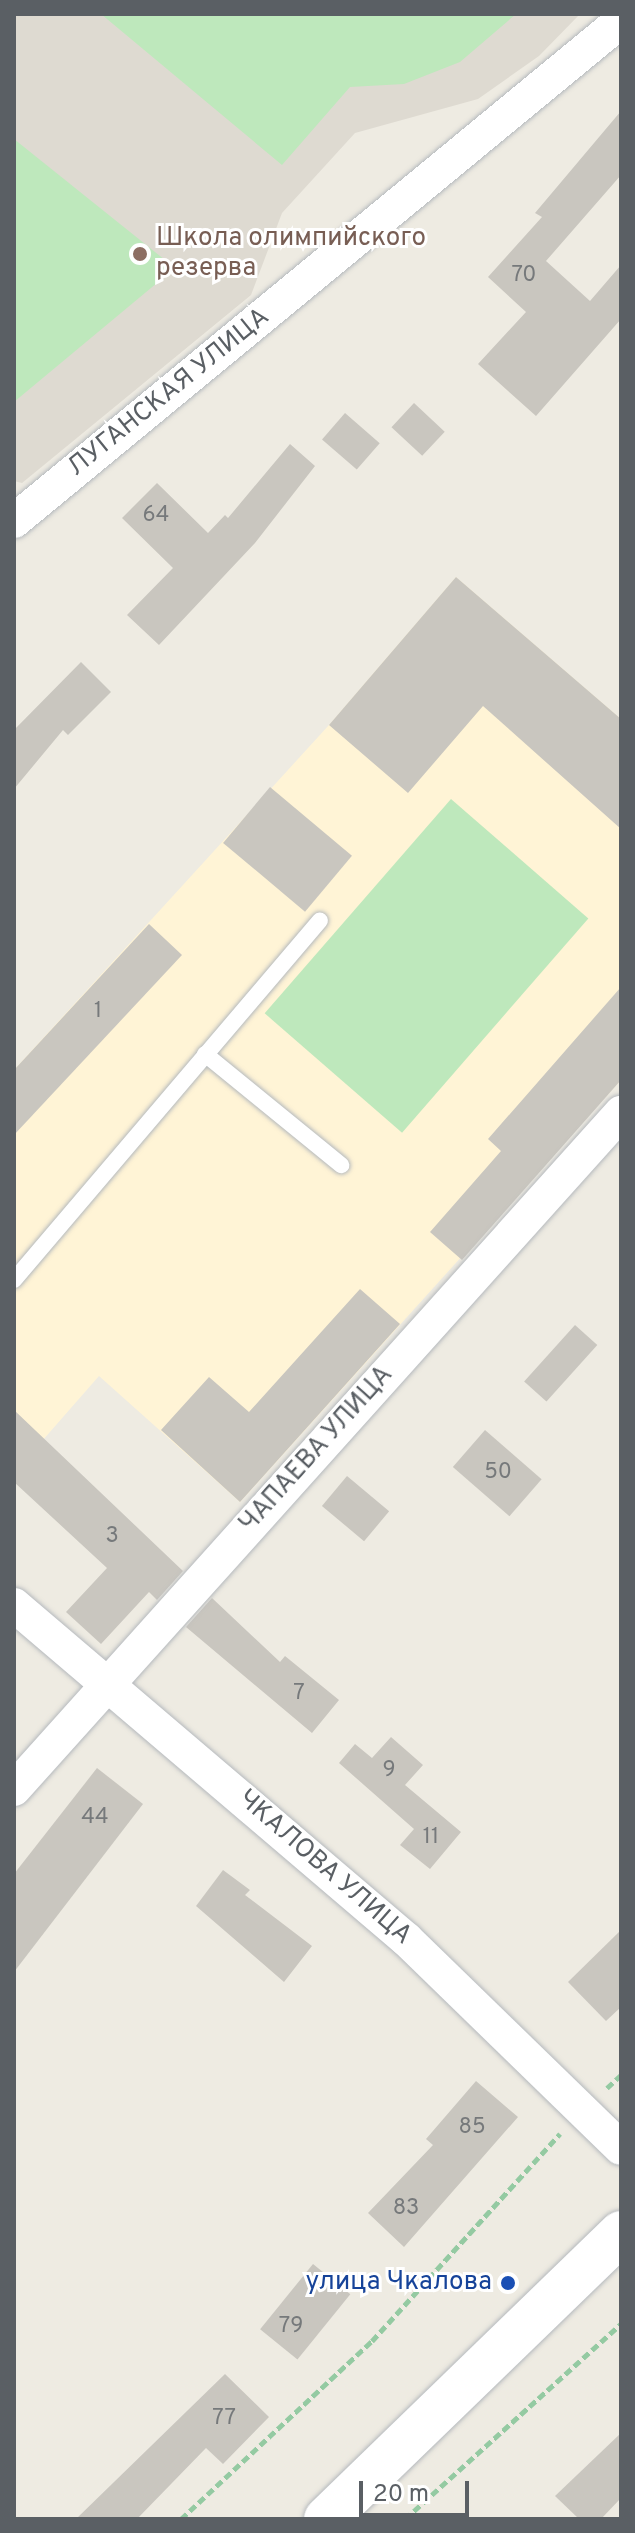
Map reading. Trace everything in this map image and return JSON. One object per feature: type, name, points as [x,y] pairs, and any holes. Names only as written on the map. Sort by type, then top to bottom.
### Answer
[{"type":"main road","points":[[326,2519],[621,2233]]},
{"type":"street","name":"ЛУГАНСКАЯ УЛИЦА","points":[[14,521],[621,21]]},
{"type":"street","name":"ЧАПАЕВА УЛИЦА","points":[[14,1789],[621,1113]]},
{"type":"street","name":"ЧКАЛОВА УЛИЦА","points":[[14,1605],[109,1680],[407,1940],[621,2148]]},
{"type":"lane","points":[[14,1280],[320,920]]},
{"type":"lane","points":[[205,1054],[341,1165]]},
{"type":"path","points":[[181,2519],[372,2341],[582,2109],[621,2075]]},
{"type":"path","points":[[405,2519],[621,2324]]},
{"type":"shaded area","name":"Школа олимпийского резерва","points":[[14,14],[580,14],[539,56],[478,99],[355,133],[282,213],[251,295],[22,483],[14,481]]},
{"type":"shaded area","points":[[456,577],[621,719],[621,1080],[240,1502],[99,1376],[14,1473],[14,1070],[329,725]]},
{"type":"green space","points":[[101,14],[516,14],[460,62],[404,84],[350,87],[282,165]]},
{"type":"green space","points":[[14,139],[175,268],[14,402]]},
{"type":"green space","points":[[451,799],[588,918],[402,1133],[265,1013]]},
{"type":"building","points":[[621,111],[621,175],[546,261],[590,301],[621,265],[621,319],[536,416],[478,364],[526,312],[488,277],[542,217],[535,213]]},
{"type":"building","points":[[414,403],[445,432],[422,456],[391,427]]},
{"type":"building","points":[[345,413],[380,443],[357,470],[322,439]]},
{"type":"building","points":[[290,444],[315,466],[255,543],[159,645],[127,615],[173,568],[122,518],[157,483],[208,533],[225,515],[228,518]]},
{"type":"building","points":[[456,577],[621,719],[621,829],[483,706],[408,793],[329,725]]},
{"type":"building","points":[[81,662],[111,692],[68,735],[63,730],[14,789],[14,730]]},
{"type":"building","points":[[270,787],[352,856],[305,912],[223,843]]},
{"type":"building","points":[[149,924],[182,955],[14,1135],[14,1070]]},
{"type":"building","points":[[621,987],[621,1080],[462,1260],[430,1232],[501,1151],[488,1139]]},
{"type":"building","points":[[360,1289],[400,1324],[240,1502],[161,1430],[209,1377],[249,1412]]},
{"type":"building","points":[[575,1325],[597,1345],[546,1402],[524,1381]]},
{"type":"building","points":[[14,1410],[183,1571],[157,1600],[149,1592],[101,1644],[66,1612],[107,1568],[14,1482]]},
{"type":"building","points":[[485,1430],[542,1479],[509,1516],[453,1467]]},
{"type":"building","points":[[347,1476],[389,1511],[364,1541],[322,1506]]},
{"type":"building","points":[[212,1598],[280,1662],[285,1656],[339,1700],[312,1733],[186,1627]]},
{"type":"building","points":[[391,1737],[423,1765],[405,1785],[461,1832],[430,1869],[400,1845],[414,1829],[339,1763],[355,1744],[372,1758]]},
{"type":"building","points":[[97,1768],[143,1804],[14,1972],[14,1874]]},
{"type":"building","points":[[223,1870],[250,1890],[245,1895],[312,1946],[284,1982],[196,1906]]},
{"type":"building","points":[[621,1930],[621,2007],[606,2021],[568,1982]]},
{"type":"building","points":[[476,2081],[518,2117],[404,2247],[368,2213],[433,2145],[426,2139]]},
{"type":"building","points":[[313,2264],[350,2294],[297,2359],[260,2329]]},
{"type":"building","points":[[225,2374],[269,2417],[223,2464],[206,2448],[137,2519],[76,2519]]},
{"type":"building","points":[[621,2433],[621,2498],[601,2519],[579,2519],[555,2496]]},
{"type":"place","name":"Школа олимпийского резерва","points":[[140,254]]},
{"type":"place","name":"улица Чкалова","points":[[508,2283]]}]
